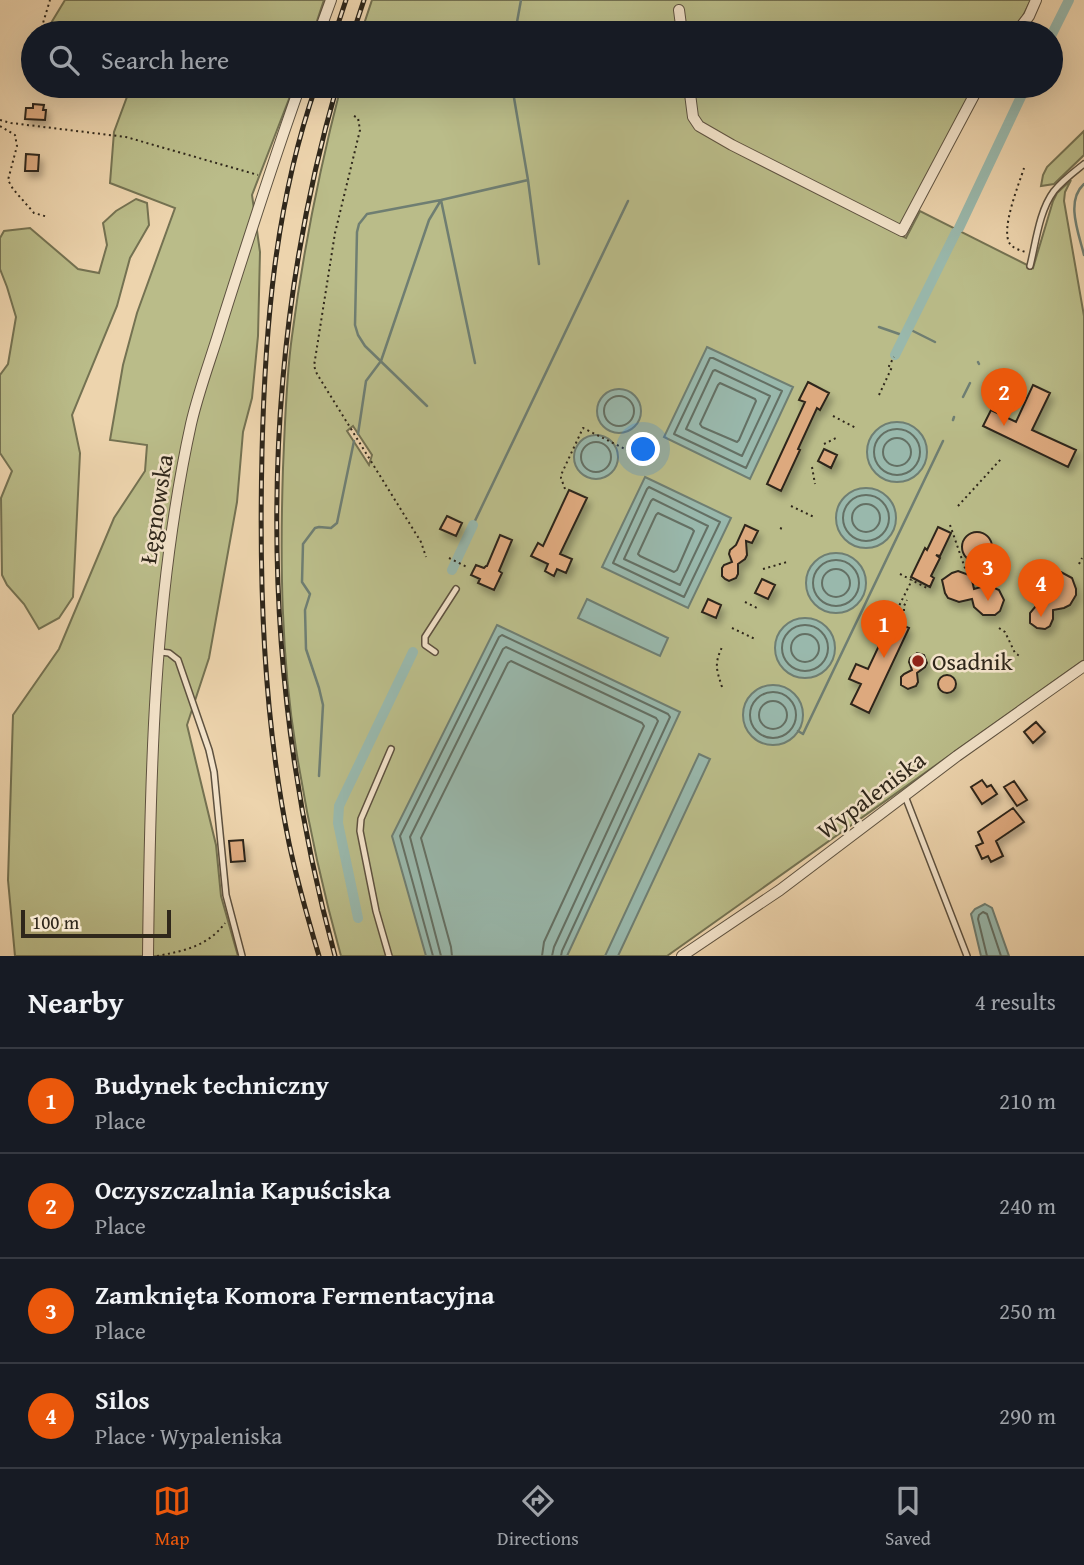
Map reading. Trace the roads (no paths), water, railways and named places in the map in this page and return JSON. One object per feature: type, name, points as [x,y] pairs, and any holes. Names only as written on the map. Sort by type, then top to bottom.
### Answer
[{"type":"street","points":[[323,21],[331,0]]},
{"type":"street","points":[[1025,21],[1036,0]]},
{"type":"street","points":[[678,10],[680,21]]},
{"type":"street","name":"Łęgnowska","points":[[148,956],[154,736],[163,604],[176,503],[192,420],[296,98]]},
{"type":"street","points":[[691,98],[693,117],[699,126],[901,233],[973,98]]},
{"type":"street","name":"Wypaleniska","points":[[682,956],[779,890],[957,756],[1084,666]]},
{"type":"lane","points":[[1030,266],[1049,199],[1057,187],[1084,163]]},
{"type":"lane","points":[[435,652],[425,645],[425,637],[456,589]]},
{"type":"lane","points":[[160,652],[169,653],[178,660],[209,750],[217,796],[224,882],[242,956]]},
{"type":"lane","points":[[389,956],[376,911],[360,831],[361,819],[391,748]]},
{"type":"lane","points":[[905,796],[967,956]]},
{"type":"water","points":[[707,347],[793,387],[750,479],[664,437]]},
{"type":"water","points":[[619,389],[634,396],[641,411],[634,426],[619,433],[604,426],[597,411],[604,396]]},
{"type":"water","points":[[897,422],[914,427],[922,435],[927,452],[922,469],[914,477],[897,482],[880,477],[872,469],[867,452],[872,435],[880,427]]},
{"type":"water","points":[[596,435],[611,442],[618,457],[611,472],[596,479],[581,472],[574,457],[581,442]]},
{"type":"water","points":[[645,477],[731,518],[688,608],[602,567]]},
{"type":"water","points":[[866,488],[883,493],[891,501],[896,518],[891,535],[883,543],[866,548],[849,543],[841,535],[836,518],[841,501],[849,493]]},
{"type":"water","points":[[836,553],[853,558],[861,566],[866,583],[861,600],[853,608],[836,613],[819,608],[811,600],[806,583],[811,566],[819,558]]},
{"type":"water","points":[[587,599],[668,638],[660,656],[578,618]]},
{"type":"water","points":[[805,618],[822,623],[830,631],[835,648],[830,665],[822,673],[805,678],[788,673],[780,665],[775,648],[780,631],[788,623]]},
{"type":"water","points":[[497,625],[680,712],[567,956],[426,956],[392,836]]},
{"type":"water","points":[[773,685],[790,690],[798,698],[803,715],[798,732],[790,740],[773,745],[756,740],[748,732],[743,715],[748,698],[756,690]]},
{"type":"water","points":[[699,754],[710,759],[618,956],[605,956]]},
{"type":"water","points":[[985,904],[992,908],[1009,956],[981,956],[971,914]]},
{"type":"waterway","points":[[517,21],[521,0]]},
{"type":"waterway","points":[[1058,21],[1069,0]]},
{"type":"waterway","points":[[358,434],[366,381],[381,361],[429,220],[441,200],[528,180],[514,98]]},
{"type":"waterway","points":[[959,228],[1020,98]]},
{"type":"waterway","points":[[528,180],[539,264]]},
{"type":"waterway","points":[[1084,184],[1078,191],[1074,208],[1084,255]]},
{"type":"waterway","points":[[427,406],[365,346],[358,335],[355,325],[357,232],[359,224],[367,214],[441,200],[475,363]]},
{"type":"waterway","points":[[473,525],[628,201]]},
{"type":"waterway","points":[[895,355],[956,232]]},
{"type":"waterway","points":[[879,327],[905,336]]},
{"type":"waterway","points":[[909,329],[935,342]]},
{"type":"waterway","points":[[963,397],[970,383]]},
{"type":"waterway","points":[[319,776],[323,705],[306,649],[305,610],[310,594],[302,582],[303,544],[315,528],[331,528],[337,523],[354,441]]},
{"type":"waterway","points":[[798,731],[803,734],[943,441]]},
{"type":"waterway","points":[[452,570],[473,525]]},
{"type":"waterway","points":[[358,918],[338,823],[339,806],[413,652]]},
{"type":"railway","points":[[339,21],[346,0]]},
{"type":"railway","points":[[357,21],[364,0]]},
{"type":"railway","points":[[312,98],[291,175],[275,266],[266,359],[261,550],[273,746],[289,843],[319,956]]},
{"type":"railway","points":[[334,98],[310,193],[292,301],[280,411],[277,521],[280,631],[291,740],[310,849],[335,956]]},
{"type":"place","name":"Oczyszczalnia Kapuściska","points":[[1004,426]]},
{"type":"place","name":"Zamknięta Komora Fermentacyjna","points":[[988,601]]},
{"type":"place","name":"Silos","points":[[1041,617]]},
{"type":"place","name":"Budynek techniczny","points":[[884,658]]},
{"type":"place","name":"Osadnik","points":[[918,661]]}]
